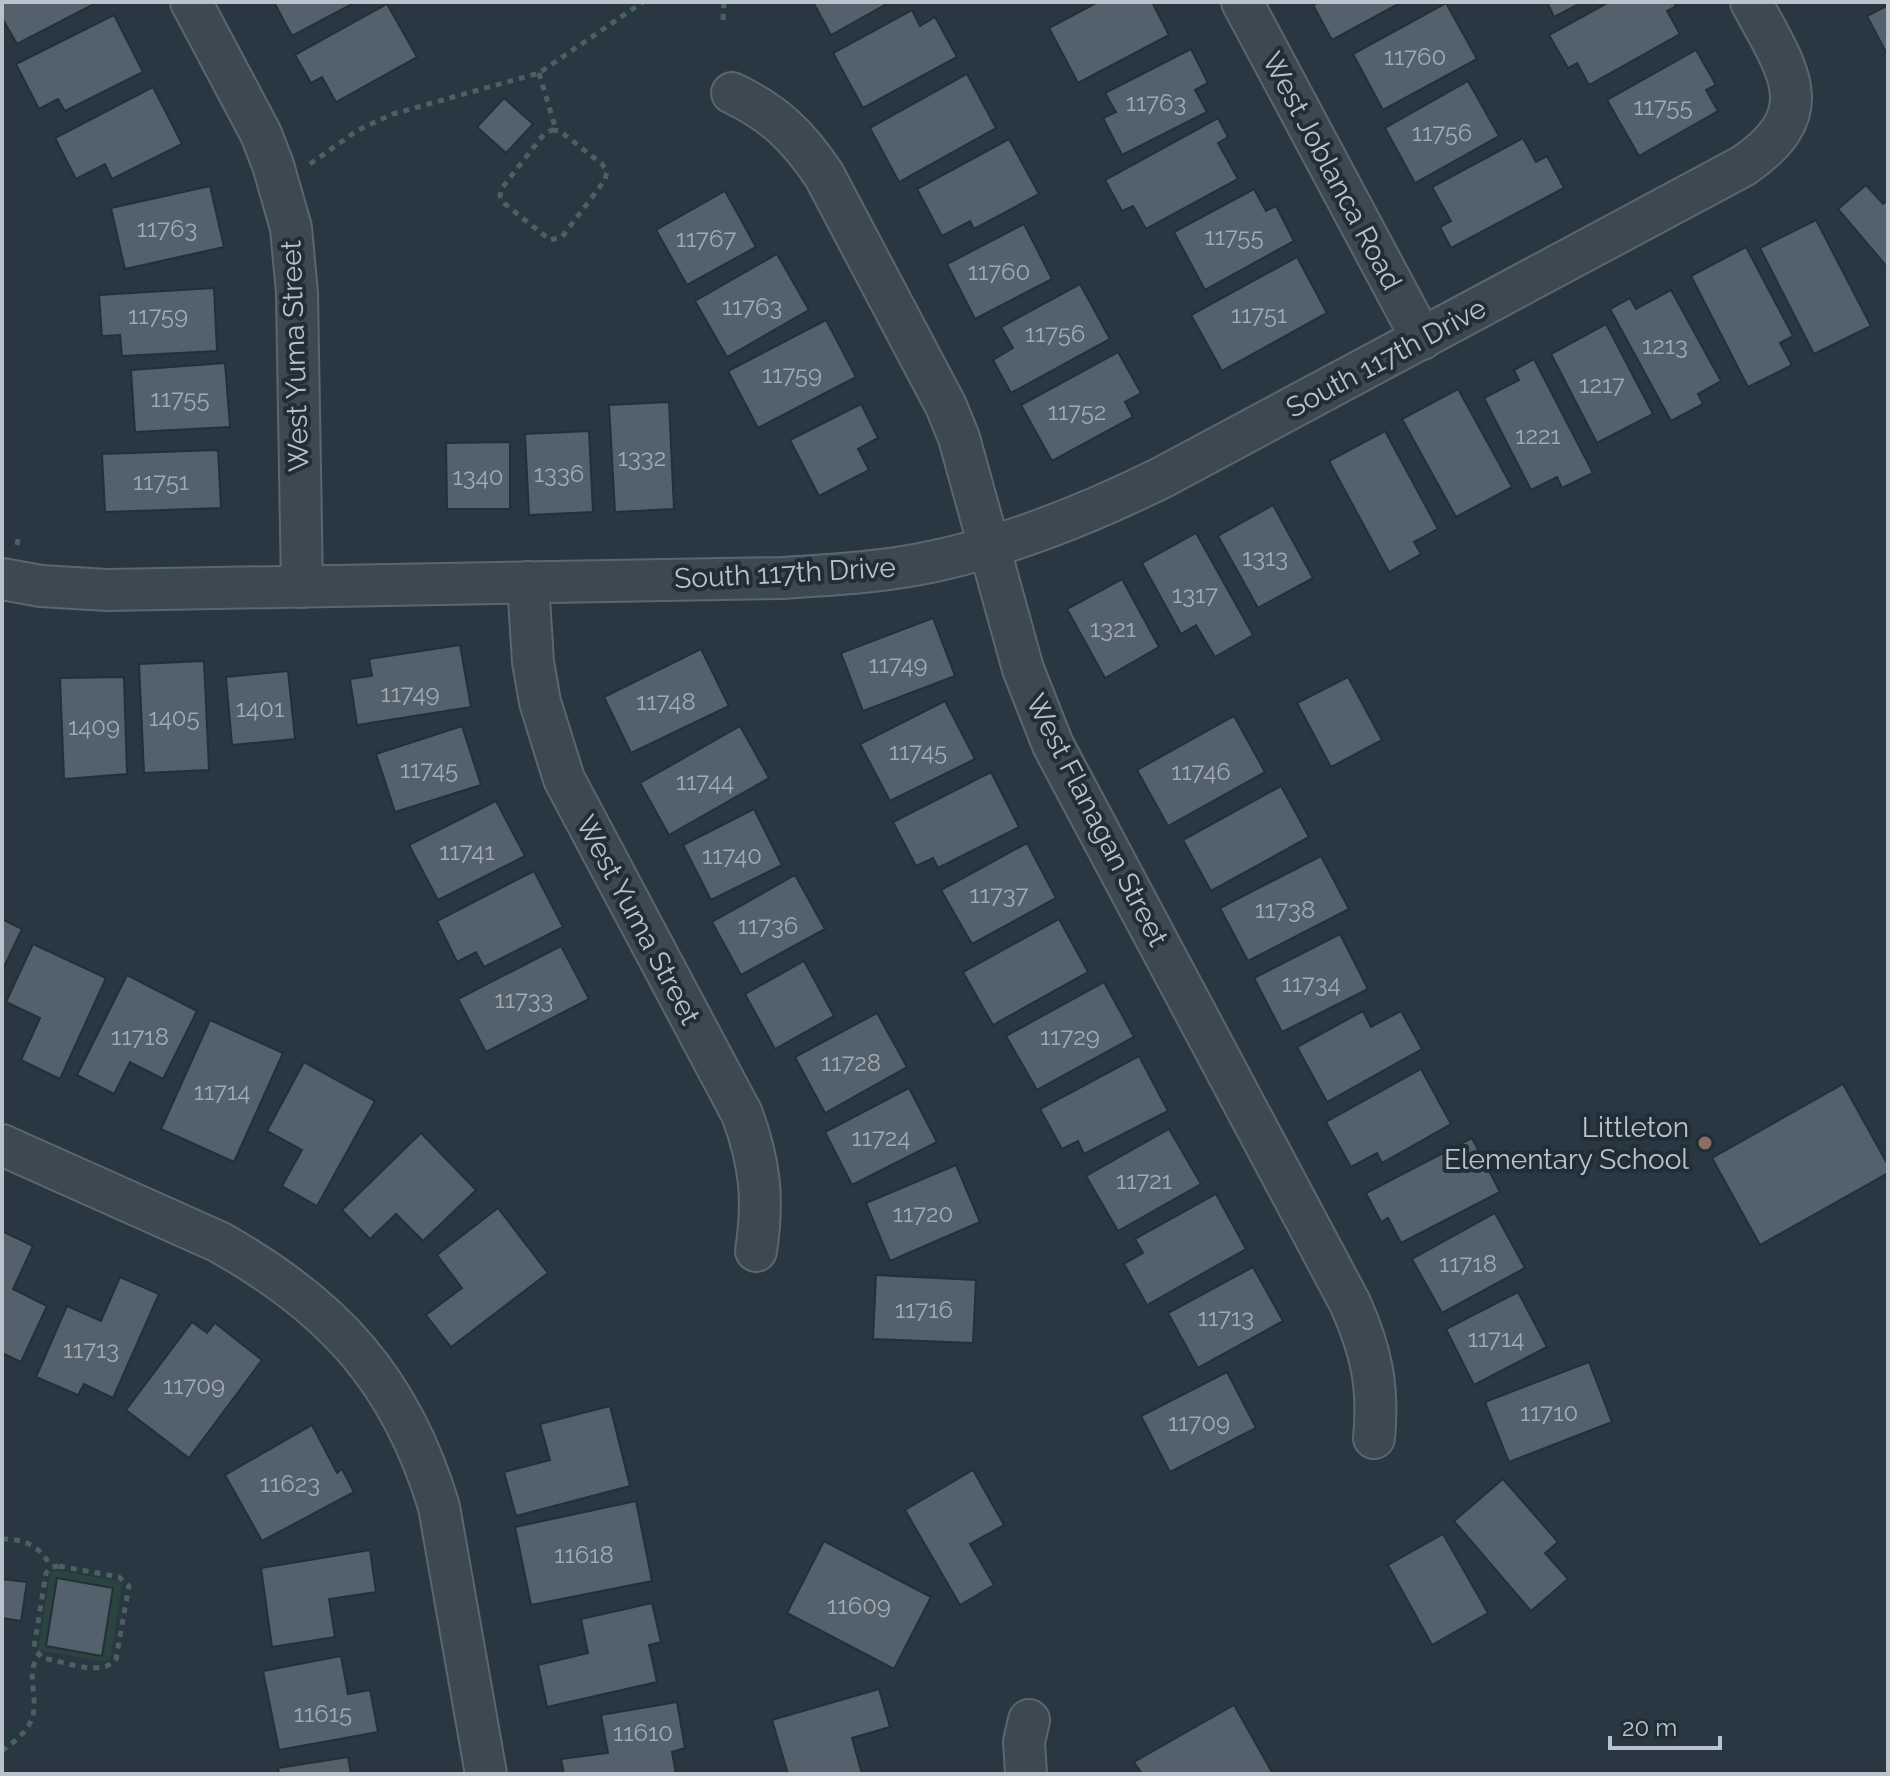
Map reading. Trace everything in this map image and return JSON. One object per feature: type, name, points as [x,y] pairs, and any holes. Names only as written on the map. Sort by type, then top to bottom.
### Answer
[{"type":"street","name":"West Yuma Street","points":[[191,2],[261,134],[291,228],[297,293],[302,587]]},
{"type":"street","name":"West Joblanca Road","points":[[1242,2],[1422,339]]},
{"type":"street","name":"South 117th Drive","points":[[2,579],[41,586],[107,590],[832,575],[934,561],[1032,534],[1120,498],[1743,166],[1778,138],[1788,118],[1792,94],[1787,71],[1751,2]]},
{"type":"street","name":"West Flanagan Street","points":[[732,93],[760,107],[807,149],[824,175],[946,406],[959,438],[991,547],[1023,669],[1053,745],[1365,1335],[1375,1381],[1377,1406],[1374,1438]]},
{"type":"street","name":"West Yuma Street","points":[[528,582],[533,662],[540,702],[564,779],[742,1114],[755,1149],[761,1185],[761,1220],[756,1251]]},
{"type":"street","points":[[2,1145],[219,1242],[254,1261],[319,1310],[375,1372],[413,1438],[428,1471],[439,1507],[486,1774]]},
{"type":"street","points":[[1026,1774],[1024,1742],[1029,1720]]},
{"type":"path","points":[[308,165],[375,121],[431,101],[539,73],[643,2]]},
{"type":"path","points":[[723,20],[724,2]]},
{"type":"path","points":[[539,73],[556,130],[602,164],[607,176],[562,237],[550,240],[505,204],[500,196],[502,188],[544,134],[556,130]]},
{"type":"path","points":[[2,1539],[33,1545],[41,1550],[51,1567]]},
{"type":"path","points":[[51,1567],[119,1577],[127,1582],[130,1591],[114,1663],[100,1668],[39,1655],[33,1643],[46,1573],[51,1567]]},
{"type":"path","points":[[2,1751],[31,1722],[36,1699],[31,1667],[39,1655]]},
{"type":"green space","points":[[53,1570],[119,1581],[122,1585],[111,1656],[106,1662],[38,1650]]},
{"type":"building","points":[[2,2],[98,2],[17,44],[2,18]]},
{"type":"building","points":[[274,2],[356,2],[292,36]]},
{"type":"building","points":[[813,2],[890,2],[831,35]]},
{"type":"building","points":[[1098,2],[1152,2],[1169,35],[1078,83],[1049,28]]},
{"type":"building","points":[[1319,2],[1402,2],[1332,40],[1313,5]]},
{"type":"building","points":[[1547,2],[1583,2],[1554,17]]},
{"type":"building","points":[[1609,2],[1674,2],[1676,6],[1667,11],[1680,34],[1589,85],[1577,63],[1568,68],[1549,35]]},
{"type":"building","points":[[1446,3],[1477,59],[1383,110],[1353,54]]},
{"type":"building","points":[[387,4],[417,57],[336,102],[322,77],[311,83],[295,55]]},
{"type":"building","points":[[1888,5],[1888,56],[1867,16]]},
{"type":"building","points":[[912,10],[920,26],[935,17],[957,57],[863,108],[833,53]]},
{"type":"building","points":[[114,15],[143,72],[65,111],[58,99],[39,109],[16,64]]},
{"type":"building","points":[[1191,49],[1208,83],[1195,90],[1207,112],[1122,155],[1103,118],[1116,112],[1105,93]]},
{"type":"building","points":[[1696,50],[1716,85],[1706,90],[1718,111],[1639,156],[1607,100]]},
{"type":"building","points":[[967,74],[996,128],[899,182],[870,128]]},
{"type":"building","points":[[1468,81],[1499,136],[1415,183],[1385,128]]},
{"type":"building","points":[[153,87],[182,144],[112,179],[105,164],[76,179],[55,138]]},
{"type":"building","points":[[504,98],[533,124],[506,153],[477,127]]},
{"type":"building","points":[[1218,118],[1228,137],[1218,143],[1238,179],[1146,229],[1133,206],[1122,211],[1105,180]]},
{"type":"building","points":[[1523,138],[1536,162],[1547,156],[1564,188],[1451,248],[1440,227],[1451,221],[1432,187]]},
{"type":"building","points":[[1009,139],[1039,194],[974,229],[970,221],[942,236],[917,189]]},
{"type":"building","points":[[1866,185],[1883,204],[1888,200],[1888,268],[1838,209]]},
{"type":"building","points":[[210,186],[224,247],[125,269],[111,208]]},
{"type":"building","points":[[1254,189],[1266,211],[1276,206],[1294,241],[1205,290],[1174,232]]},
{"type":"building","points":[[725,191],[756,247],[687,285],[656,230]]},
{"type":"building","points":[[1816,220],[1871,326],[1814,354],[1760,248]]},
{"type":"building","points":[[1024,224],[1052,279],[975,319],[947,264]]},
{"type":"building","points":[[1746,247],[1793,336],[1780,343],[1792,365],[1748,387],[1691,276]]},
{"type":"building","points":[[777,254],[809,310],[727,357],[695,301]]},
{"type":"building","points":[[1297,257],[1327,313],[1222,371],[1191,315]]},
{"type":"building","points":[[1080,284],[1110,339],[1011,393],[993,360],[1013,348],[1001,327]]},
{"type":"building","points":[[214,288],[217,351],[122,356],[120,335],[102,336],[99,295]]},
{"type":"building","points":[[1671,290],[1721,381],[1698,394],[1703,404],[1671,421],[1610,309],[1630,298],[1636,309]]},
{"type":"building","points":[[826,320],[856,377],[758,428],[728,371]]},
{"type":"building","points":[[1606,324],[1653,414],[1597,443],[1551,354]]},
{"type":"building","points":[[1118,352],[1141,393],[1125,402],[1133,417],[1052,461],[1021,405]]},
{"type":"building","points":[[1534,359],[1593,473],[1562,488],[1557,477],[1531,490],[1484,398],[1519,380],[1514,370]]},
{"type":"building","points":[[225,363],[230,427],[135,432],[131,370]]},
{"type":"building","points":[[1458,389],[1512,487],[1456,517],[1402,419]]},
{"type":"building","points":[[669,402],[674,509],[615,512],[609,405]]},
{"type":"building","points":[[861,404],[878,438],[858,449],[869,470],[819,496],[790,440]]},
{"type":"building","points":[[589,431],[593,512],[529,515],[525,434]]},
{"type":"building","points":[[1385,431],[1438,529],[1414,542],[1421,554],[1389,572],[1329,461]]},
{"type":"building","points":[[510,442],[510,509],[447,509],[446,443]]},
{"type":"building","points":[[218,450],[221,508],[105,512],[102,454]]},
{"type":"building","points":[[1273,505],[1313,578],[1258,608],[1218,536]]},
{"type":"building","points":[[1196,533],[1253,635],[1215,657],[1196,625],[1181,634],[1142,563]]},
{"type":"building","points":[[1122,579],[1159,647],[1105,678],[1067,609]]},
{"type":"building","points":[[933,618],[955,676],[863,711],[841,653]]},
{"type":"building","points":[[460,645],[471,707],[357,725],[350,679],[372,676],[369,659]]},
{"type":"building","points":[[701,649],[729,706],[631,753],[604,697]]},
{"type":"building","points":[[204,661],[209,770],[144,773],[139,664]]},
{"type":"building","points":[[288,671],[295,739],[232,745],[226,677]]},
{"type":"building","points":[[124,677],[127,774],[64,779],[60,678]]},
{"type":"building","points":[[1348,677],[1382,740],[1331,767],[1297,703]]},
{"type":"building","points":[[945,701],[975,759],[890,801],[860,744]]},
{"type":"building","points":[[1234,716],[1265,772],[1168,826],[1137,770]]},
{"type":"building","points":[[462,726],[481,785],[395,812],[376,754]]},
{"type":"building","points":[[740,726],[769,778],[669,835],[640,783]]},
{"type":"building","points":[[991,772],[1019,827],[938,868],[933,858],[916,866],[893,822]]},
{"type":"building","points":[[1281,786],[1309,837],[1211,891],[1183,840]]},
{"type":"building","points":[[496,801],[525,856],[438,900],[409,845]]},
{"type":"building","points":[[754,809],[782,865],[711,900],[683,845]]},
{"type":"building","points":[[1027,843],[1056,898],[972,944],[941,890]]},
{"type":"building","points":[[1321,856],[1349,909],[1248,961],[1220,908]]},
{"type":"building","points":[[534,871],[563,927],[484,967],[476,952],[457,962],[437,921]]},
{"type":"building","points":[[795,875],[825,929],[741,975],[712,922]]},
{"type":"building","points":[[2,919],[22,929],[2,971]]},
{"type":"building","points":[[1059,919],[1088,972],[993,1025],[963,972]]},
{"type":"building","points":[[1340,934],[1368,989],[1282,1032],[1254,978]]},
{"type":"building","points":[[33,944],[106,978],[60,1079],[21,1060],[40,1018],[6,1002]]},
{"type":"building","points":[[561,946],[589,999],[486,1052],[458,999]]},
{"type":"building","points":[[804,961],[834,1016],[775,1049],[745,994]]},
{"type":"building","points":[[127,975],[197,1011],[163,1079],[130,1062],[114,1094],[77,1075]]},
{"type":"building","points":[[1104,982],[1134,1037],[1037,1090],[1006,1036]]},
{"type":"building","points":[[1363,1011],[1371,1027],[1401,1011],[1422,1049],[1327,1102],[1297,1047]]},
{"type":"building","points":[[877,1013],[907,1067],[825,1113],[795,1057]]},
{"type":"building","points":[[210,1020],[283,1053],[234,1162],[161,1129]]},
{"type":"building","points":[[1139,1056],[1168,1111],[1084,1154],[1078,1141],[1062,1149],[1040,1109]]},
{"type":"building","points":[[304,1062],[375,1101],[317,1206],[282,1186],[302,1150],[267,1131]]},
{"type":"building","points":[[1421,1069],[1451,1124],[1382,1163],[1377,1153],[1351,1167],[1326,1122]]},
{"type":"building","points":[[1843,1084],[1888,1165],[1888,1173],[1760,1245],[1712,1158]]},
{"type":"building","points":[[909,1088],[937,1142],[852,1185],[825,1132]]},
{"type":"building","points":[[1169,1129],[1201,1184],[1118,1231],[1086,1176]]},
{"type":"building","points":[[421,1133],[476,1190],[423,1241],[396,1214],[370,1239],[342,1210]]},
{"type":"building","points":[[1472,1138],[1500,1192],[1401,1243],[1388,1218],[1381,1222],[1366,1193]]},
{"type":"building","points":[[956,1165],[980,1222],[890,1261],[866,1203]]},
{"type":"building","points":[[1216,1194],[1246,1249],[1147,1305],[1124,1264],[1143,1253],[1135,1239]]},
{"type":"building","points":[[498,1208],[548,1273],[451,1347],[426,1315],[462,1288],[437,1255]]},
{"type":"building","points":[[1495,1213],[1525,1268],[1442,1313],[1412,1259]]},
{"type":"building","points":[[2,1231],[33,1246],[13,1289],[47,1306],[21,1362],[2,1353]]},
{"type":"building","points":[[1253,1267],[1283,1321],[1198,1368],[1168,1313]]},
{"type":"building","points":[[876,1275],[976,1280],[973,1343],[873,1339]]},
{"type":"building","points":[[120,1277],[159,1294],[113,1398],[84,1384],[78,1395],[36,1377],[67,1306],[101,1321]]},
{"type":"building","points":[[1518,1292],[1547,1347],[1474,1385],[1446,1329]]},
{"type":"building","points":[[192,1322],[207,1333],[215,1323],[262,1360],[189,1458],[126,1410]]},
{"type":"building","points":[[1589,1362],[1612,1422],[1509,1462],[1485,1402]]},
{"type":"building","points":[[1227,1372],[1256,1428],[1170,1472],[1141,1416]]},
{"type":"building","points":[[610,1406],[630,1486],[516,1516],[504,1472],[550,1460],[540,1424]]},
{"type":"building","points":[[312,1425],[337,1473],[342,1469],[354,1492],[262,1541],[225,1475]]},
{"type":"building","points":[[973,1470],[1004,1525],[970,1544],[994,1585],[960,1605],[905,1510]]},
{"type":"building","points":[[1503,1479],[1558,1542],[1545,1553],[1568,1579],[1531,1611],[1454,1521]]},
{"type":"building","points":[[636,1501],[652,1581],[531,1605],[515,1527]]},
{"type":"building","points":[[1443,1534],[1488,1613],[1432,1645],[1388,1565]]},
{"type":"building","points":[[824,1541],[931,1597],[894,1669],[787,1613]]},
{"type":"building","points":[[370,1550],[376,1592],[329,1599],[335,1637],[272,1647],[261,1568]]},
{"type":"building","points":[[57,1578],[113,1588],[102,1656],[46,1646]]},
{"type":"building","points":[[2,1579],[27,1582],[21,1621],[2,1618]]},
{"type":"building","points":[[652,1603],[661,1642],[649,1645],[657,1682],[547,1707],[538,1665],[588,1653],[581,1619]]},
{"type":"building","points":[[341,1656],[348,1694],[370,1690],[378,1732],[279,1750],[263,1671]]},
{"type":"building","points":[[879,1689],[890,1727],[852,1738],[862,1774],[788,1774],[772,1720]]},
{"type":"building","points":[[677,1702],[685,1748],[672,1752],[676,1774],[564,1774],[561,1759],[608,1753],[601,1715]]},
{"type":"building","points":[[1234,1705],[1273,1774],[1142,1774],[1134,1762]]},
{"type":"building","points":[[348,1757],[351,1774],[279,1774],[278,1768]]},
{"type":"place","name":"Littleton Elementary School","points":[[1705,1143]]}]
